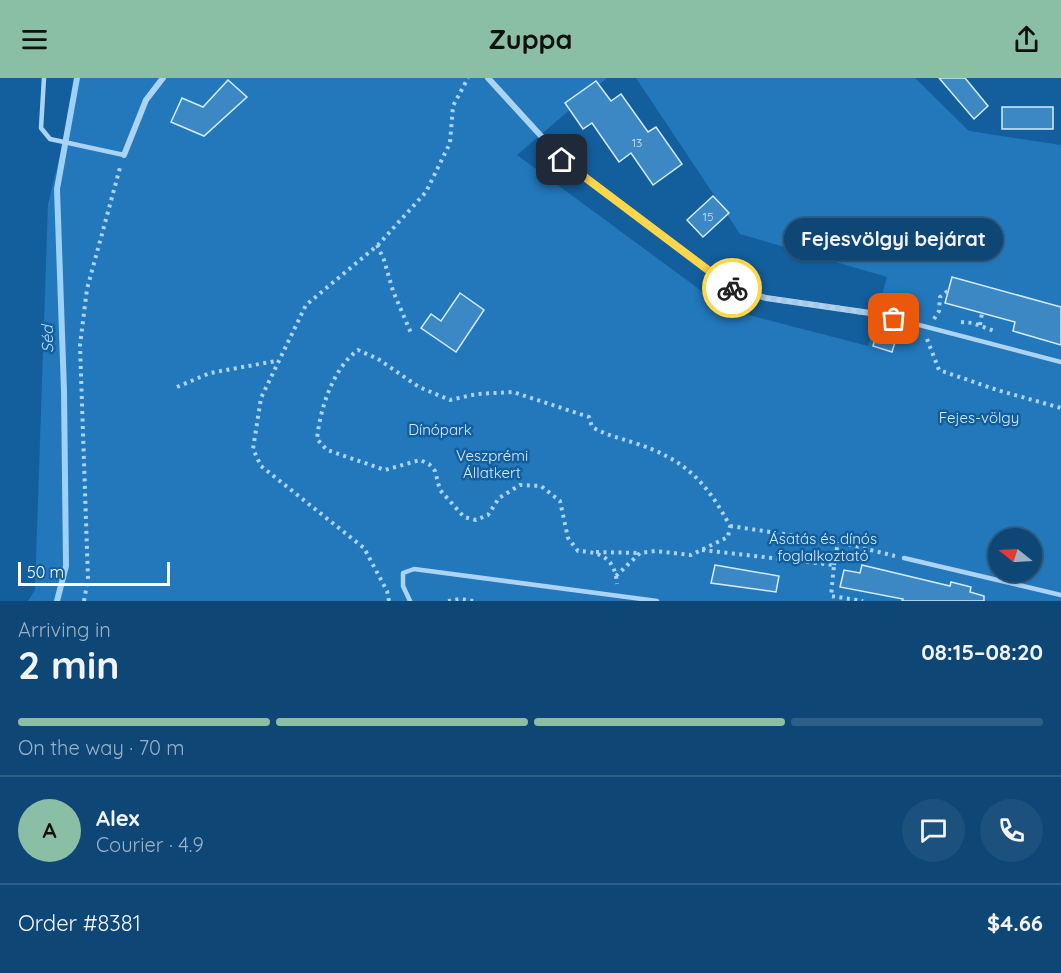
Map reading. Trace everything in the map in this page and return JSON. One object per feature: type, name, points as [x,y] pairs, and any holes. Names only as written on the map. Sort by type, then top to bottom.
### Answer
[{"type":"street","points":[[123,155],[146,100],[163,78]]},
{"type":"street","points":[[488,78],[562,160],[733,288],[766,298],[877,314]]},
{"type":"lane","points":[[44,78],[41,128],[50,139],[123,155]]},
{"type":"lane","points":[[877,314],[1061,362]]},
{"type":"lane","points":[[904,558],[1061,596]]},
{"type":"lane","points":[[410,601],[404,586],[403,573],[414,569],[657,601]]},
{"type":"path","points":[[389,601],[387,591],[364,548],[261,466],[253,449],[261,398],[306,305],[378,245],[426,192],[450,143],[453,106],[468,78]]},
{"type":"path","points":[[84,601],[88,579],[80,345],[87,289],[123,155]]},
{"type":"path","points":[[378,245],[393,291],[411,333]]},
{"type":"path","points":[[949,290],[940,297],[939,311],[929,328],[926,341],[939,370],[997,390],[1061,408]]},
{"type":"path","points":[[980,325],[982,313]]},
{"type":"path","points":[[358,350],[378,359],[419,387],[450,400],[477,394],[513,392],[589,417],[591,427],[677,463],[698,478],[714,495],[730,526],[728,537],[701,550],[691,555],[655,551],[640,553],[578,551],[568,538],[560,501],[541,486],[520,485],[499,498],[488,515],[476,520],[464,517],[440,490],[435,471],[429,464],[420,460],[384,470],[327,450],[317,438],[319,417],[346,358],[358,350]]},
{"type":"path","points":[[177,387],[210,374],[277,361]]},
{"type":"path","points":[[730,526],[838,542],[904,558]]},
{"type":"path","points":[[838,542],[831,596],[863,601]]},
{"type":"path","points":[[701,550],[834,565]]},
{"type":"path","points":[[596,552],[610,562],[616,576],[617,588]]},
{"type":"path","points":[[616,576],[640,553]]},
{"type":"path","points":[[448,601],[460,599],[474,601]]},
{"type":"green space","points":[[79,78],[607,78],[517,155],[726,309],[868,346],[887,277],[740,234],[636,78],[915,78],[969,131],[1061,145],[1061,601],[28,601],[35,590],[48,204]]},
{"type":"building","points":[[939,78],[965,78],[988,106],[974,119]]},
{"type":"building","points":[[228,80],[247,97],[204,136],[171,122],[182,98],[203,107]]},
{"type":"building","points":[[596,81],[611,101],[621,94],[648,132],[656,127],[682,164],[653,185],[631,153],[619,162],[592,123],[583,129],[565,103]]},
{"type":"building","points":[[1002,107],[1053,107],[1053,129],[1002,129]]},
{"type":"building","points":[[713,196],[729,213],[703,237],[687,220]]},
{"type":"building","points":[[952,277],[1061,307],[1061,345],[1013,331],[1015,322],[945,303]]},
{"type":"building","points":[[460,293],[484,310],[456,352],[421,328],[431,314],[441,321]]},
{"type":"building","points":[[879,324],[899,329],[892,352],[873,346]]},
{"type":"building","points":[[715,565],[779,576],[776,592],[711,583]]},
{"type":"building","points":[[862,565],[950,586],[951,582],[971,587],[970,592],[984,596],[984,601],[902,601],[903,599],[840,587],[844,570],[860,573]]},
{"type":"waterway","name":"Séd","points":[[57,601],[66,566],[64,391],[57,189],[77,78]]},
{"type":"way so far","points":[[732,288],[766,298],[877,314],[894,319]]},
{"type":"place","name":"Fejesvölgyi bejárat","points":[[894,319]]},
{"type":"route","points":[[562,160],[732,288]]},
{"type":"park label","name":"Fejes-völgy","points":[[979,418]]},
{"type":"park label","name":"Dínópark","points":[[440,430]]},
{"type":"park label","name":"Veszprémi Állatkert","points":[[492,464]]},
{"type":"park label","name":"Ásatás és dínós foglalkoztató","points":[[823,548]]}]
